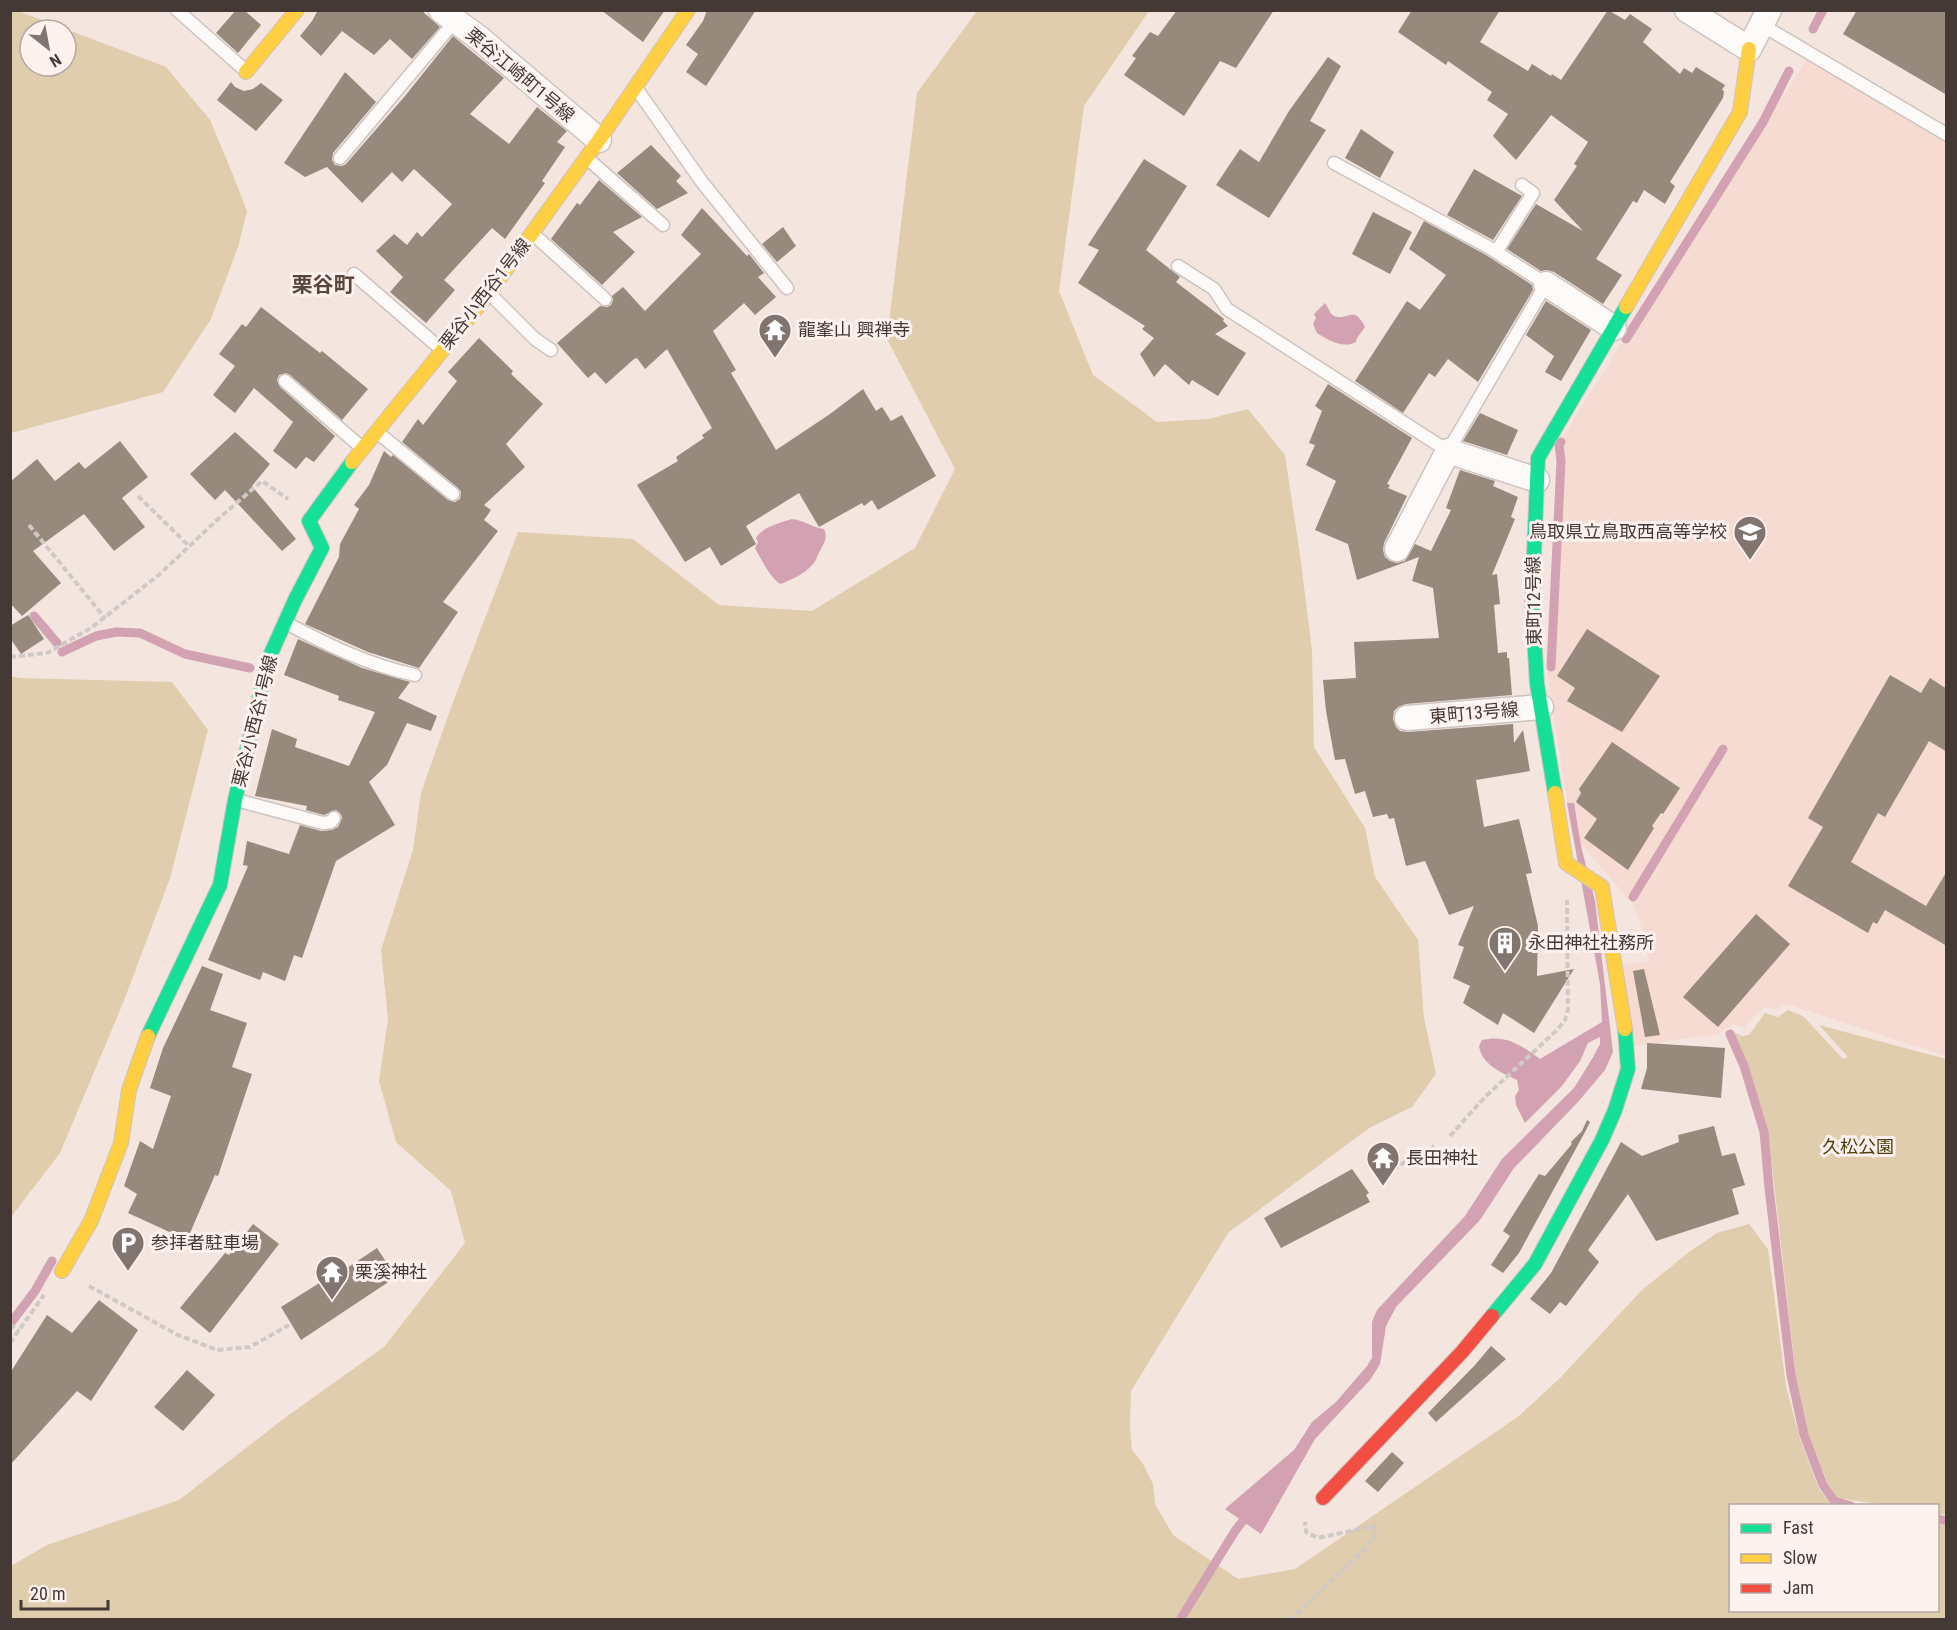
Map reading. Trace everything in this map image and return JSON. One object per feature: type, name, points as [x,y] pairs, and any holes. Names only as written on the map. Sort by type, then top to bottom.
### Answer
[{"type":"street","points":[[246,72],[297,10]]},
{"type":"street","name":"栗谷小西谷1号線","points":[[62,1271],[91,1221],[121,1143],[129,1090],[146,1041],[220,885],[235,800],[268,660],[322,548],[309,521],[362,448],[489,293],[593,149],[688,10]]},
{"type":"street","points":[[1687,10],[1749,49],[1765,18]]},
{"type":"street","name":"栗谷江崎町1号線","points":[[448,16],[479,38],[593,149]]},
{"type":"street","name":"東町12号線","points":[[1566,863],[1537,684],[1532,602],[1538,458],[1740,112],[1749,49]]},
{"type":"street","points":[[1546,284],[1614,328]]},
{"type":"street","points":[[1397,549],[1448,451],[1537,480]]},
{"type":"street","name":"東町13号線","points":[[1407,718],[1541,707]]},
{"type":"street","points":[[1323,1498],[1462,1352],[1535,1264],[1602,1140],[1615,1110],[1628,1069],[1627,1046],[1602,887],[1566,863]]},
{"type":"lane","points":[[177,10],[246,72]]},
{"type":"lane","points":[[340,159],[448,16]]},
{"type":"lane","points":[[1765,18],[1947,134]]},
{"type":"lane","points":[[635,87],[702,182],[787,288]]},
{"type":"lane","points":[[593,149],[663,225]]},
{"type":"lane","points":[[1178,266],[1214,289],[1227,309],[1448,451],[1546,284],[1496,252],[1334,163]]},
{"type":"lane","points":[[1496,252],[1533,193],[1522,185]]},
{"type":"lane","points":[[532,233],[605,298]]},
{"type":"lane","points":[[354,274],[442,350]]},
{"type":"lane","points":[[489,293],[536,339],[551,350]]},
{"type":"lane","points":[[285,381],[362,448]]},
{"type":"lane","points":[[376,431],[453,494]]},
{"type":"lane","points":[[285,622],[368,662],[415,675]]},
{"type":"lane","points":[[235,800],[323,823],[330,822],[334,818]]},
{"type":"path","points":[[10,657],[47,653],[105,618],[160,574],[262,481]]},
{"type":"path","points":[[138,496],[189,546]]},
{"type":"path","points":[[29,525],[105,618]]},
{"type":"path","points":[[1450,1136],[1485,1097],[1508,1078],[1556,1031],[1564,1020],[1568,1010],[1566,863]]},
{"type":"path","points":[[1377,1178],[1434,1146]]},
{"type":"path","points":[[10,1343],[62,1271],[176,1334],[217,1350],[250,1347],[289,1325]]},
{"type":"path","points":[[10,1324],[19,1331]]},
{"type":"path","points":[[1290,1620],[1363,1551],[1375,1536],[1374,1526],[1318,1538],[1306,1532],[1305,1518],[1323,1498]]},
{"type":"shaded area","name":"鳥取県立鳥取西高等学校","points":[[1807,59],[1946,141],[1946,1056],[1787,1004],[1776,1009],[1765,1007],[1757,1012],[1744,1028],[1733,1024],[1718,1034],[1633,1046],[1620,966],[1649,961],[1645,937],[1634,906],[1584,847],[1574,845],[1548,677],[1558,445],[1775,96],[1783,98]]},
{"type":"shaded area","points":[[1325,303],[1334,316],[1354,315],[1361,320],[1365,327],[1356,342],[1341,344],[1317,333],[1313,324],[1316,318],[1314,314]]},
{"type":"shaded area","points":[[792,519],[824,529],[826,538],[810,568],[780,584],[769,573],[757,552],[756,538],[767,528]]},
{"type":"shaded area","points":[[1567,803],[1574,803],[1581,846],[1595,901],[1613,1052],[1605,1070],[1578,1102],[1514,1168],[1480,1220],[1396,1307],[1386,1326],[1380,1364],[1370,1380],[1315,1439],[1261,1534],[1225,1509],[1294,1450],[1312,1422],[1336,1402],[1367,1366],[1372,1358],[1372,1322],[1377,1310],[1465,1216],[1502,1159],[1574,1088],[1600,1044],[1600,1037],[1588,1043],[1580,1061],[1562,1086],[1525,1123],[1516,1105],[1515,1096],[1519,1090],[1517,1080],[1488,1063],[1479,1046],[1482,1040],[1506,1040],[1540,1059],[1602,1022],[1600,984]]},
{"type":"green space","points":[[10,11],[18,11],[36,18],[18,18],[18,78],[78,78],[78,34],[166,67],[210,120],[247,211],[238,247],[211,319],[163,392],[11,433]]},
{"type":"green space","points":[[977,11],[1149,11],[1084,106],[1059,291],[1093,375],[1157,422],[1208,419],[1248,409],[1285,455],[1312,651],[1314,747],[1365,828],[1375,877],[1418,940],[1424,1018],[1436,1074],[1412,1107],[1369,1128],[1228,1233],[1131,1391],[1132,1450],[1142,1462],[1153,1484],[1155,1504],[1173,1535],[1238,1579],[1295,1569],[1519,1416],[1561,1377],[1642,1290],[1689,1252],[1717,1233],[1749,1224],[1768,1249],[1786,1386],[1800,1439],[1819,1489],[1830,1504],[1729,1504],[1729,1612],[1939,1612],[1939,1524],[1946,1526],[1946,1619],[11,1619],[11,1566],[47,1545],[179,1500],[286,1417],[384,1347],[465,1243],[451,1191],[396,1142],[379,1081],[388,1019],[381,950],[413,850],[421,793],[518,532],[633,539],[719,605],[812,611],[915,548],[955,469],[887,339],[917,93]]},
{"type":"green space","points":[[11,676],[172,682],[208,730],[170,878],[123,1003],[60,1153],[11,1217]]},
{"type":"green space","name":"久松公園","points":[[1788,1010],[1803,1016],[1843,1059],[1848,1057],[1819,1025],[1946,1059],[1946,1515],[1939,1514],[1939,1504],[1878,1504],[1837,1498],[1828,1484],[1808,1435],[1796,1377],[1768,1131],[1749,1069],[1733,1032],[1742,1036],[1749,1035],[1765,1013],[1778,1017]]},
{"type":"building","points":[[236,10],[244,10],[261,25],[238,53],[216,33]]},
{"type":"building","points":[[315,10],[421,10],[440,27],[412,59],[390,39],[374,55],[342,31],[321,56],[300,36],[312,21],[317,12]]},
{"type":"building","points":[[601,10],[665,10],[643,42]]},
{"type":"building","points":[[707,10],[756,10],[706,86],[686,72],[698,54],[686,45],[703,21]]},
{"type":"building","points":[[1177,10],[1274,10],[1236,68],[1220,61],[1184,116],[1124,75],[1136,58],[1132,56],[1150,32],[1158,36]]},
{"type":"building","points":[[1412,10],[1500,10],[1480,42],[1528,71],[1532,64],[1561,80],[1608,10],[1625,20],[1630,14],[1652,29],[1643,42],[1680,74],[1684,68],[1692,73],[1696,67],[1725,85],[1722,90],[1724,91],[1723,98],[1670,182],[1675,186],[1665,204],[1644,190],[1637,203],[1633,201],[1596,259],[1622,275],[1603,304],[1554,272],[1541,271],[1507,249],[1536,204],[1583,231],[1554,200],[1577,166],[1574,164],[1588,142],[1551,115],[1516,160],[1493,136],[1508,114],[1487,100],[1492,92],[1448,61],[1446,65],[1398,32]]},
{"type":"building","points":[[1857,10],[1947,10],[1947,95],[1843,34]]},
{"type":"building","points":[[453,36],[504,78],[470,114],[509,144],[537,107],[567,131],[557,142],[565,147],[542,181],[545,183],[505,239],[492,228],[444,280],[455,290],[426,323],[390,292],[403,277],[376,251],[394,234],[407,245],[417,232],[422,237],[452,204],[414,169],[402,182],[392,172],[362,203],[327,167],[305,177],[284,163],[345,72],[376,102],[333,153],[332,160],[335,165],[346,164]]},
{"type":"building","points":[[1328,57],[1341,66],[1310,121],[1326,130],[1269,218],[1216,185],[1240,149],[1259,162],[1289,111]]},
{"type":"building","points":[[231,82],[235,87],[244,91],[253,89],[261,83],[283,100],[256,131],[217,100]]},
{"type":"building","points":[[1361,129],[1394,152],[1380,178],[1345,158]]},
{"type":"building","points":[[651,145],[681,176],[676,181],[688,193],[657,209],[617,173]]},
{"type":"building","points":[[1144,159],[1187,186],[1146,250],[1180,277],[1176,282],[1224,319],[1223,321],[1228,326],[1215,334],[1246,353],[1218,396],[1192,380],[1189,385],[1165,364],[1154,377],[1140,354],[1154,338],[1142,329],[1145,326],[1078,283],[1099,250],[1088,245]]},
{"type":"building","points":[[1474,169],[1522,196],[1493,240],[1447,215]]},
{"type":"building","points":[[599,180],[642,217],[613,232],[635,252],[602,285],[551,239],[577,203],[580,205]]},
{"type":"building","points":[[702,208],[747,256],[749,254],[764,273],[758,277],[776,297],[755,315],[744,303],[713,331],[736,370],[731,373],[776,450],[863,389],[876,411],[882,407],[891,421],[902,415],[936,476],[878,510],[872,500],[864,506],[862,503],[819,527],[799,493],[746,526],[756,544],[721,566],[710,547],[685,562],[637,485],[678,461],[676,457],[704,438],[702,435],[712,428],[667,349],[645,369],[637,358],[634,359],[606,384],[595,372],[588,378],[557,343],[600,306],[611,305],[612,296],[623,287],[645,311],[701,254],[681,235]]},
{"type":"building","points":[[1373,212],[1412,232],[1390,274],[1352,254]]},
{"type":"building","points":[[1424,221],[1486,255],[1532,285],[1533,290],[1478,382],[1448,359],[1435,377],[1429,373],[1403,413],[1355,381],[1407,301],[1420,310],[1446,275],[1409,249]]},
{"type":"building","points":[[783,227],[796,246],[777,262],[762,244]]},
{"type":"building","points":[[1546,301],[1591,330],[1561,381],[1545,372],[1554,356],[1526,335]]},
{"type":"building","points":[[261,307],[320,353],[322,351],[368,389],[342,420],[290,375],[286,373],[279,375],[277,380],[280,387],[335,436],[314,462],[306,457],[296,469],[273,451],[293,422],[254,388],[235,413],[213,395],[235,366],[219,354],[242,324],[246,327]]},
{"type":"building","points":[[479,338],[513,371],[511,374],[543,404],[506,444],[525,467],[484,505],[491,510],[484,520],[498,531],[443,602],[458,612],[419,668],[368,652],[305,624],[339,557],[340,544],[359,509],[354,505],[369,485],[384,451],[391,457],[393,455],[448,500],[455,502],[460,499],[461,492],[458,488],[402,442],[418,419],[423,425],[457,381],[448,372]]},
{"type":"building","points":[[1328,384],[1412,438],[1387,484],[1390,485],[1388,488],[1407,496],[1384,543],[1385,557],[1390,561],[1397,563],[1405,561],[1415,544],[1431,551],[1451,510],[1446,508],[1460,470],[1495,481],[1493,486],[1518,497],[1511,517],[1515,519],[1492,575],[1497,574],[1500,604],[1494,605],[1498,653],[1507,652],[1507,658],[1509,658],[1512,695],[1406,704],[1394,711],[1393,719],[1400,731],[1408,732],[1513,724],[1514,743],[1523,730],[1530,771],[1476,780],[1484,827],[1519,819],[1532,873],[1526,874],[1538,926],[1537,976],[1574,969],[1534,1033],[1503,1013],[1498,1025],[1463,1003],[1470,986],[1453,978],[1464,947],[1458,945],[1474,906],[1449,915],[1425,861],[1406,866],[1394,818],[1389,819],[1387,814],[1373,817],[1365,791],[1355,794],[1345,759],[1335,760],[1323,680],[1356,678],[1354,642],[1439,638],[1433,588],[1412,581],[1419,557],[1357,580],[1348,544],[1315,530],[1336,481],[1306,465],[1315,445],[1309,443],[1322,411],[1315,406]]},
{"type":"building","points":[[1480,413],[1518,430],[1507,455],[1463,441]]},
{"type":"building","points":[[235,432],[270,464],[252,486],[296,539],[282,551],[225,490],[215,500],[190,474]]},
{"type":"building","points":[[120,441],[148,477],[122,498],[145,527],[114,551],[84,514],[33,551],[61,583],[22,616],[10,603],[10,482],[37,459],[55,481],[79,462],[85,469]]},
{"type":"building","points":[[28,615],[44,639],[21,654],[10,638],[10,626]]},
{"type":"building","points":[[1587,629],[1660,676],[1622,732],[1567,701],[1575,688],[1557,676]]},
{"type":"building","points":[[298,639],[362,668],[410,682],[398,698],[437,716],[431,731],[407,723],[387,765],[369,782],[395,825],[336,861],[302,958],[294,955],[285,981],[263,972],[260,980],[208,960],[248,866],[243,865],[247,841],[289,854],[300,825],[321,831],[332,830],[338,827],[342,818],[336,810],[324,815],[306,810],[307,806],[255,796],[272,729],[297,739],[295,747],[349,766],[375,712],[338,700],[339,696],[284,675]]},
{"type":"building","points":[[1890,675],[1921,693],[1930,678],[1947,689],[1947,752],[1929,741],[1885,817],[1878,813],[1851,862],[1926,906],[1947,871],[1947,946],[1885,910],[1877,924],[1873,922],[1868,933],[1788,886],[1823,827],[1808,818]]},
{"type":"building","points":[[1612,742],[1680,788],[1652,826],[1654,828],[1628,870],[1584,838],[1597,819],[1576,802],[1581,793],[1579,789]]},
{"type":"building","points":[[1756,914],[1790,944],[1718,1027],[1683,997]]},
{"type":"building","points":[[202,966],[223,974],[210,1010],[247,1023],[232,1067],[252,1074],[218,1176],[215,1175],[187,1240],[128,1213],[137,1194],[124,1186],[140,1141],[153,1149],[171,1096],[150,1088],[163,1048]]},
{"type":"building","points":[[1644,969],[1660,1035],[1645,1037],[1633,971]]},
{"type":"building","points":[[1647,1043],[1725,1048],[1721,1098],[1641,1089],[1647,1068]]},
{"type":"building","points":[[1587,1120],[1590,1122],[1585,1132],[1519,1253],[1503,1273],[1491,1265],[1510,1236],[1503,1231],[1539,1174],[1545,1176],[1582,1131]]},
{"type":"building","points":[[1714,1126],[1722,1156],[1735,1153],[1745,1185],[1732,1189],[1739,1214],[1656,1241],[1628,1194],[1588,1250],[1599,1262],[1566,1306],[1560,1302],[1550,1314],[1530,1299],[1551,1273],[1621,1142],[1642,1156],[1679,1142],[1678,1135]]},
{"type":"building","points":[[1352,1169],[1369,1193],[1366,1195],[1370,1202],[1281,1248],[1264,1218]]},
{"type":"building","points":[[253,1224],[279,1244],[210,1333],[180,1308],[225,1253],[229,1255]]},
{"type":"building","points":[[377,1248],[396,1277],[301,1340],[281,1307],[321,1282],[323,1284]]},
{"type":"building","points":[[99,1300],[138,1330],[91,1401],[77,1391],[10,1465],[10,1373],[47,1315],[72,1333]]},
{"type":"building","points":[[1491,1346],[1506,1359],[1436,1422],[1428,1413]]},
{"type":"building","points":[[187,1370],[215,1395],[183,1431],[154,1407]]},
{"type":"building","points":[[1392,1452],[1404,1463],[1378,1492],[1365,1481]]},
{"type":"waterway","points":[[1813,29],[1823,10]]},
{"type":"waterway","points":[[1626,339],[1763,122],[1789,71]]},
{"type":"waterway","points":[[1551,667],[1561,461],[1559,444],[1561,442]]},
{"type":"waterway","points":[[34,616],[57,643]]},
{"type":"waterway","points":[[62,652],[96,636],[116,632],[140,633],[185,654],[250,668]]},
{"type":"waterway","points":[[1633,897],[1723,749]]},
{"type":"waterway","points":[[1730,1034],[1744,1066],[1764,1132],[1791,1375],[1804,1435],[1823,1485],[1834,1501],[1844,1504]]},
{"type":"waterway","points":[[10,1324],[35,1291],[52,1261]]},
{"type":"waterway","points":[[1180,1620],[1235,1531],[1249,1513]]},
{"type":"waterway","points":[[1939,1519],[1946,1521]]},
{"type":"traffic: fast","points":[[1555,793],[1537,684],[1532,602],[1538,458],[1626,307]]},
{"type":"traffic: fast","points":[[148,1036],[220,885],[235,800],[268,660],[322,548],[309,521],[352,462]]},
{"type":"traffic: fast","points":[[1492,1316],[1535,1264],[1602,1140],[1615,1110],[1628,1069],[1625,1029]]},
{"type":"traffic: slow","points":[[246,72],[297,10]]},
{"type":"traffic: slow","points":[[352,462],[489,293],[599,140],[688,10]]},
{"type":"traffic: slow","points":[[1626,307],[1740,112],[1749,49]]},
{"type":"traffic: slow","points":[[1555,793],[1566,863],[1602,887],[1625,1029]]},
{"type":"traffic: slow","points":[[62,1271],[91,1221],[121,1143],[129,1090],[148,1036]]},
{"type":"traffic: jam","points":[[1323,1498],[1462,1352],[1492,1316]]},
{"type":"place","name":"龍峯山 興禅寺","points":[[775,359]]},
{"type":"place","name":"鳥取県立鳥取西高等学校","points":[[1750,561]]},
{"type":"place","name":"永田神社社務所","points":[[1505,972]]},
{"type":"place","name":"長田神社","points":[[1383,1187]]},
{"type":"place","name":"参拝者駐車場","points":[[128,1272]]},
{"type":"place","name":"栗溪神社","points":[[332,1301]]},
{"type":"district","name":"栗谷町","points":[[323,285]]}]
